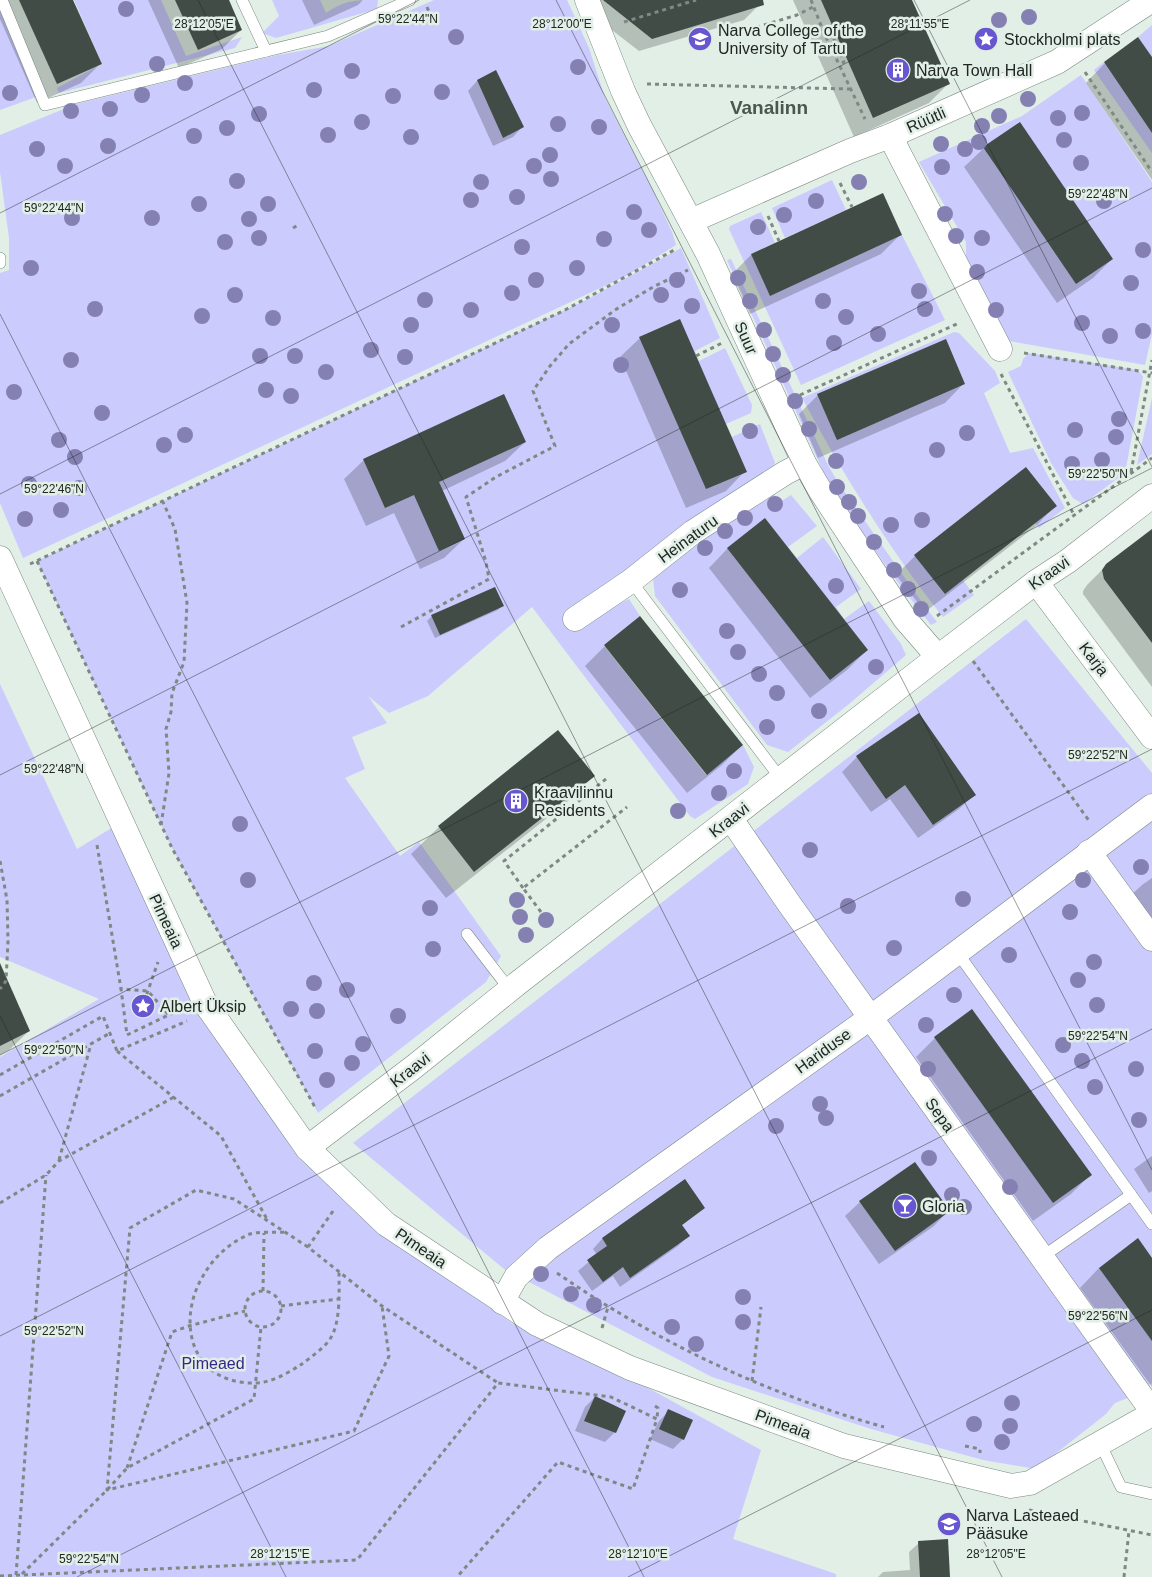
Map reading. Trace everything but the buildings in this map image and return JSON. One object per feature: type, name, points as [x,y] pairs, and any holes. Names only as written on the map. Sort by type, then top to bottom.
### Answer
[{"type":"street","name":"Suur","points":[[587,0],[623,91],[639,125],[691,221],[804,463],[905,619],[938,657]]},
{"type":"street","name":"Rüütli","points":[[691,221],[1057,62],[1152,0]]},
{"type":"street","points":[[890,136],[1000,349]]},
{"type":"street","name":"Heinaturu","points":[[575,619],[631,582],[693,532],[785,473],[804,463]]},
{"type":"street","name":"Kraavi","points":[[308,1148],[938,657],[1152,496]]},
{"type":"street","name":"Pimeaia","points":[[4,566],[205,1003],[308,1148],[386,1224],[537,1324],[639,1372],[844,1446],[974,1478],[1011,1486],[1030,1483],[1152,1412]]},
{"type":"street","name":"Karja","points":[[1036,582],[1152,737]]},
{"type":"street","name":"Hariduse","points":[[502,1302],[516,1276],[548,1248],[870,1018],[1152,806]]},
{"type":"street","name":"Sepa","points":[[731,819],[870,1018],[1152,1412]]},
{"type":"street","points":[[1089,852],[1152,939]]},
{"type":"lane","points":[[2,0],[45,105],[328,36],[405,1]]},
{"type":"lane","points":[[242,0],[266,51]]},
{"type":"lane","points":[[0,258],[0,263]]},
{"type":"lane","points":[[631,582],[781,779]]},
{"type":"lane","points":[[467,934],[510,990]]},
{"type":"lane","points":[[957,952],[1152,1224]]},
{"type":"lane","points":[[1042,1257],[1131,1195]]},
{"type":"lane","points":[[1100,1443],[1121,1487],[1152,1494]]},
{"type":"path","points":[[616,25],[696,0]]},
{"type":"path","points":[[811,0],[824,33],[866,122]]},
{"type":"path","points":[[741,32],[797,15],[813,7]]},
{"type":"path","points":[[824,33],[830,30],[839,45],[844,62],[839,65]]},
{"type":"path","points":[[1083,69],[1152,172]]},
{"type":"path","points":[[643,84],[850,90]]},
{"type":"path","points":[[840,182],[852,207]]},
{"type":"path","points":[[768,214],[779,241]]},
{"type":"path","points":[[293,228],[298,225]]},
{"type":"path","points":[[4,566],[37,561],[163,502],[565,310],[680,246]]},
{"type":"path","points":[[402,627],[489,579],[486,562],[466,496],[496,477],[555,446],[533,391],[550,366],[569,344],[614,310],[653,287],[691,268]]},
{"type":"path","points":[[798,396],[965,320]]},
{"type":"path","points":[[696,356],[724,342]]},
{"type":"path","points":[[1000,349],[1151,372]]},
{"type":"path","points":[[1131,473],[1152,360]]},
{"type":"path","points":[[1001,373],[1074,515]]},
{"type":"path","points":[[936,616],[1152,458]]},
{"type":"path","points":[[161,826],[169,773],[166,729],[171,712],[172,693],[184,662],[186,650],[187,603],[175,529],[163,502]]},
{"type":"path","points":[[37,561],[172,848],[328,1132]]},
{"type":"path","points":[[970,657],[1093,825]]},
{"type":"path","points":[[541,912],[504,861],[606,779]]},
{"type":"path","points":[[523,888],[627,807]]},
{"type":"path","points":[[97,845],[127,1035],[186,1007]]},
{"type":"path","points":[[0,861],[7,900],[8,941],[6,981],[0,989]]},
{"type":"path","points":[[144,1002],[161,954]]},
{"type":"path","points":[[121,989],[148,991],[168,1014]]},
{"type":"path","points":[[0,1075],[103,1016],[116,1051],[221,1136],[269,1221]]},
{"type":"path","points":[[116,1051],[192,1018]]},
{"type":"path","points":[[0,1096],[110,1033]]},
{"type":"path","points":[[59,1161],[91,1044]]},
{"type":"path","points":[[0,1203],[46,1175],[59,1161],[174,1097]]},
{"type":"path","points":[[16,1575],[46,1175]]},
{"type":"path","points":[[107,1490],[130,1228],[196,1190],[234,1199],[308,1247],[382,1306],[498,1383],[612,1398],[657,1419],[633,1489],[558,1462],[457,1577]]},
{"type":"path","points":[[308,1247],[333,1211]]},
{"type":"path","points":[[286,1232],[252,1233],[231,1245],[211,1262],[199,1282],[191,1305],[189,1326],[195,1351],[206,1366],[221,1377],[240,1382],[264,1382],[288,1373],[310,1358],[330,1339],[338,1316],[339,1272]]},
{"type":"path","points":[[263,1291],[264,1233]]},
{"type":"path","points":[[537,1259],[597,1301],[646,1330],[710,1363],[752,1381],[893,1430]]},
{"type":"path","points":[[263,1291],[272,1293],[277,1297],[281,1306],[280,1315],[277,1320],[272,1325],[261,1327],[247,1319],[245,1302],[254,1293],[263,1291]]},
{"type":"path","points":[[281,1306],[338,1299]]},
{"type":"path","points":[[107,1490],[354,1431],[389,1356],[382,1306]]},
{"type":"path","points":[[752,1381],[761,1307]]},
{"type":"path","points":[[127,1468],[172,1332],[245,1311]]},
{"type":"path","points":[[21,1574],[127,1468],[254,1399],[261,1327]]},
{"type":"path","points":[[0,1576],[357,1560],[498,1383]]},
{"type":"path","points":[[963,1446],[980,1449],[974,1478]]},
{"type":"path","points":[[1124,1577],[1129,1531]]},
{"type":"green space","points":[[74,0],[161,0],[186,56],[242,37],[235,48],[59,93],[57,88],[102,64]]},
{"type":"green space","points":[[272,0],[320,0],[326,13],[339,5],[350,2],[378,0],[377,9],[276,38],[262,33],[279,16]]},
{"type":"green space","points":[[434,0],[567,0],[589,48],[605,98],[653,191],[676,245],[626,276],[23,558],[0,503],[0,273],[9,270],[9,238],[0,172],[0,135],[76,104],[278,55],[329,46]]},
{"type":"green space","points":[[0,11],[36,97],[0,110]]},
{"type":"green space","points":[[1152,25],[1152,57],[1138,37]]},
{"type":"green space","points":[[1104,62],[1152,133],[1152,153],[1094,70]]},
{"type":"green space","points":[[1081,75],[1152,182],[1152,334],[1145,365],[1009,341],[966,258],[966,242],[919,162],[1022,116]]},
{"type":"green space","points":[[832,180],[846,210],[785,238],[772,208]]},
{"type":"green space","points":[[761,212],[775,243],[751,254],[770,295],[902,235],[945,320],[801,385],[729,229],[730,226]]},
{"type":"green space","points":[[681,248],[720,338],[695,351],[699,361],[725,348],[752,405],[751,413],[726,424],[732,437],[760,424],[775,463],[770,471],[578,624],[629,599],[640,616],[604,646],[706,775],[743,745],[754,767],[748,784],[695,819],[690,816],[532,607],[428,696],[389,713],[368,696],[387,723],[352,737],[365,769],[345,778],[400,856],[419,842],[501,956],[486,982],[318,1113],[172,848],[37,561],[588,299]]},
{"type":"green space","points":[[731,259],[837,481],[937,622],[931,625],[893,576],[828,482],[727,260]]},
{"type":"green space","points":[[954,332],[959,333],[995,371],[1000,383],[984,393],[1010,453],[1033,448],[1065,508],[1039,528],[1035,523],[1057,506],[1026,467],[945,594],[963,580],[974,595],[943,617],[885,538],[834,455],[802,398]]},
{"type":"green space","points":[[1029,353],[1138,370],[1143,377],[1125,473],[1083,504],[1073,498],[1051,463],[1008,372],[1021,366],[1023,359]]},
{"type":"green space","points":[[1152,398],[1152,454],[1137,465]]},
{"type":"green space","points":[[773,493],[780,502],[791,495],[817,526],[788,547],[797,558],[823,537],[861,589],[836,607],[844,619],[869,601],[901,644],[906,655],[849,704],[788,752],[767,745],[655,596],[653,578],[667,562]]},
{"type":"green space","points":[[1026,619],[1152,773],[1152,1383],[1130,1397],[1115,1403],[1106,1414],[1036,1469],[983,1460],[871,1429],[712,1377],[504,1269],[353,1143]]},
{"type":"green space","name":"Pimeaed","points":[[0,684],[77,849],[115,826],[198,1006],[384,1231],[513,1324],[588,1355],[761,1450],[733,1539],[836,1574],[836,1577],[0,1577],[0,1057],[99,999],[0,957]]},
{"type":"place","name":"Narva College of the University of Tartu","points":[[700,39]]},
{"type":"place","name":"Stockholmi plats","points":[[986,39]]},
{"type":"place","name":"Narva Town Hall","points":[[898,70]]},
{"type":"place","name":"Kraavilinnu Residents","points":[[516,801]]},
{"type":"place","name":"Albert Üksip","points":[[143,1006]]},
{"type":"place","name":"Gloria","points":[[905,1206]]},
{"type":"place","name":"Narva Lasteaed Pääsuke","points":[[949,1524]]},
{"type":"district","name":"Vanalinn","points":[[769,107]]}]
